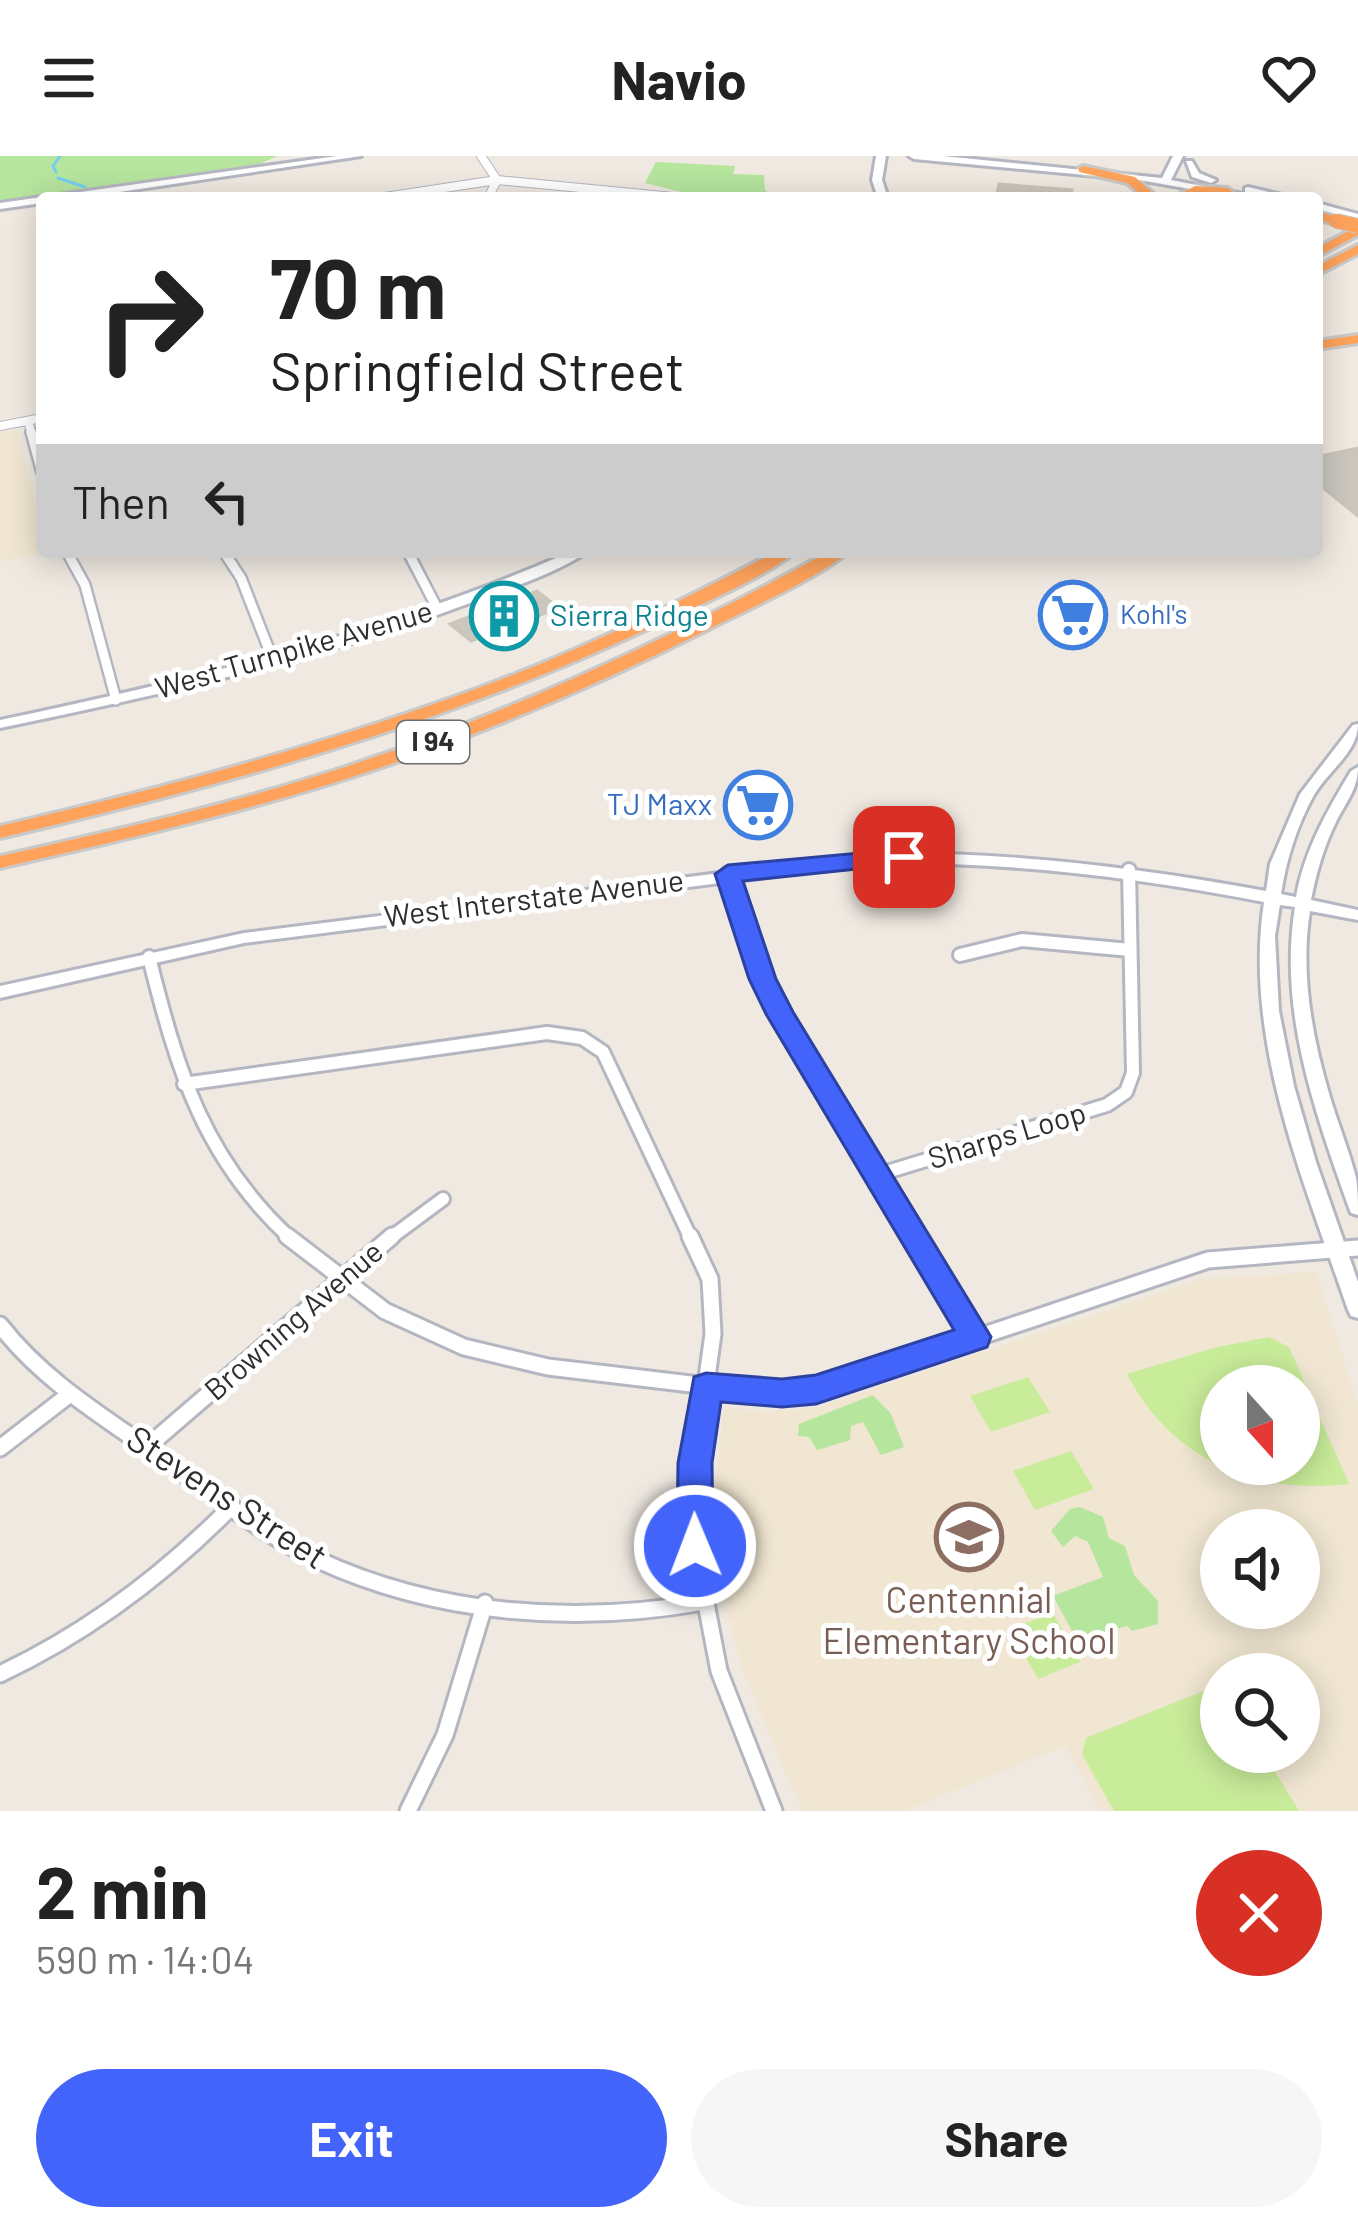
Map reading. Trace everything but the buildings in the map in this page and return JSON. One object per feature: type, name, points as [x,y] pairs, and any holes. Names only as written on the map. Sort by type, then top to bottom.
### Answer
[{"type":"highway","points":[[1083,170],[1131,180],[1147,192]]},
{"type":"highway","points":[[1159,192],[1173,179]]},
{"type":"highway","points":[[1173,179],[1174,192]]},
{"type":"highway","points":[[1186,192],[1231,190]]},
{"type":"highway","points":[[1323,213],[1352,222]]},
{"type":"highway","points":[[1323,246],[1352,222]]},
{"type":"highway","points":[[1323,268],[1358,249]]},
{"type":"highway","points":[[1323,344],[1358,339]]},
{"type":"highway","name":"I 94","points":[[0,832],[212,780],[413,718],[624,634],[775,558]]},
{"type":"highway","name":"I 94","points":[[0,862],[231,805],[395,757],[620,667],[829,558]]},
{"type":"street","points":[[126,192],[356,156]]},
{"type":"street","points":[[481,156],[497,180]]},
{"type":"street","points":[[881,156],[877,180],[881,192]]},
{"type":"street","points":[[914,156],[1173,179]]},
{"type":"street","points":[[951,156],[1173,179],[1244,192]]},
{"type":"street","points":[[1173,179],[1184,158],[1195,175],[1238,192]]},
{"type":"street","points":[[491,192],[497,180]]},
{"type":"street","points":[[418,192],[497,180],[622,192]]},
{"type":"street","points":[[0,206],[36,201]]},
{"type":"street","points":[[0,426],[36,419]]},
{"type":"street","points":[[28,421],[36,451]]},
{"type":"street","points":[[70,558],[85,585],[116,700]]},
{"type":"street","points":[[228,558],[241,578],[272,660]]},
{"type":"street","points":[[411,558],[436,608]]},
{"type":"street","name":"West Turnpike Avenue","points":[[0,724],[272,660],[436,608],[565,558]]},
{"type":"street","points":[[1358,728],[1324,763],[1291,818],[1270,896],[1266,964],[1271,1030],[1288,1100],[1358,1310]]},
{"type":"street","points":[[1358,771],[1325,823],[1300,903],[1296,983],[1304,1040],[1358,1208]]},
{"type":"street","name":"West Interstate Avenue","points":[[0,992],[281,932],[728,874],[930,857],[1129,870],[1358,915]]},
{"type":"street","name":"Sharps Loop","points":[[877,1175],[1107,1105],[1126,1092],[1133,1073],[1129,870]]},
{"type":"street","points":[[728,874],[770,996],[975,1337]]},
{"type":"street","points":[[960,955],[985,944],[1021,939],[1130,950]]},
{"type":"street","points":[[148,957],[184,1084],[200,1122],[234,1175],[341,1279],[406,1322],[469,1349],[545,1367],[706,1387],[782,1393],[816,1390],[1208,1260],[1358,1247]]},
{"type":"street","points":[[184,1084],[547,1033],[594,1043],[611,1064],[705,1263],[714,1316],[693,1504],[703,1603],[727,1693],[774,1811]]},
{"type":"street","name":"Browning Avenue","points":[[148,1448],[341,1279],[443,1199]]},
{"type":"street","name":"Stevens Street","points":[[0,1325],[33,1364],[70,1394],[297,1549],[342,1570],[485,1604],[588,1616],[703,1603]]},
{"type":"street","points":[[0,1448],[70,1394]]},
{"type":"street","points":[[0,1675],[64,1642],[140,1592],[232,1506]]},
{"type":"street","points":[[408,1811],[455,1709],[485,1604]]},
{"type":"shaded area","points":[[17,430],[36,504],[36,556],[0,562],[0,433]]},
{"type":"shaded area","name":"Centennial Elementary School","points":[[1316,1272],[1358,1405],[1358,1811],[1101,1811],[1065,1746],[904,1811],[802,1811],[742,1669],[725,1601],[716,1485],[724,1408],[775,1412],[819,1407],[1201,1279]]},
{"type":"green space","points":[[0,156],[277,156],[260,164],[36,192],[36,196],[0,201]]},
{"type":"green space","points":[[656,162],[735,166],[733,174],[764,175],[767,192],[682,192],[645,183]]},
{"type":"green space","points":[[1269,1337],[1289,1347],[1297,1365],[1200,1365],[1200,1454],[1167,1429],[1127,1374]]},
{"type":"green space","points":[[1028,1377],[1050,1412],[991,1432],[970,1396]]},
{"type":"green space","points":[[873,1395],[891,1414],[904,1447],[881,1455],[863,1422],[851,1426],[850,1440],[817,1450],[809,1437],[798,1436],[799,1424]]},
{"type":"green space","points":[[1320,1418],[1349,1484],[1315,1486],[1298,1485],[1320,1485]]},
{"type":"green space","points":[[1071,1451],[1094,1489],[1035,1510],[1013,1471]]},
{"type":"green space","points":[[1080,1507],[1103,1517],[1109,1538],[1125,1546],[1134,1575],[1158,1601],[1158,1624],[1132,1631],[1127,1626],[1077,1640],[1053,1596],[1103,1577],[1088,1542],[1075,1536],[1063,1547],[1051,1531],[1070,1509]]},
{"type":"green space","points":[[1053,1613],[1080,1662],[1038,1679],[1010,1629]]},
{"type":"green space","points":[[1200,1692],[1200,1773],[1276,1773],[1299,1811],[1114,1811],[1082,1754],[1086,1738]]},
{"type":"waterway","points":[[56,172],[53,166],[60,156]]},
{"type":"waterway","points":[[58,178],[85,187]]},
{"type":"place","name":"Kohl's","points":[[1073,615]]},
{"type":"place","name":"Sierra Ridge","points":[[504,616]]},
{"type":"place","name":"TJ Maxx","points":[[758,805]]},
{"type":"place","name":"Centennial Elementary School","points":[[969,1537]]},
{"type":"route","points":[[695,1546],[695,1463],[706,1387],[763,1393],[816,1390],[975,1337],[780,1014],[763,979],[728,874],[904,857]]}]
